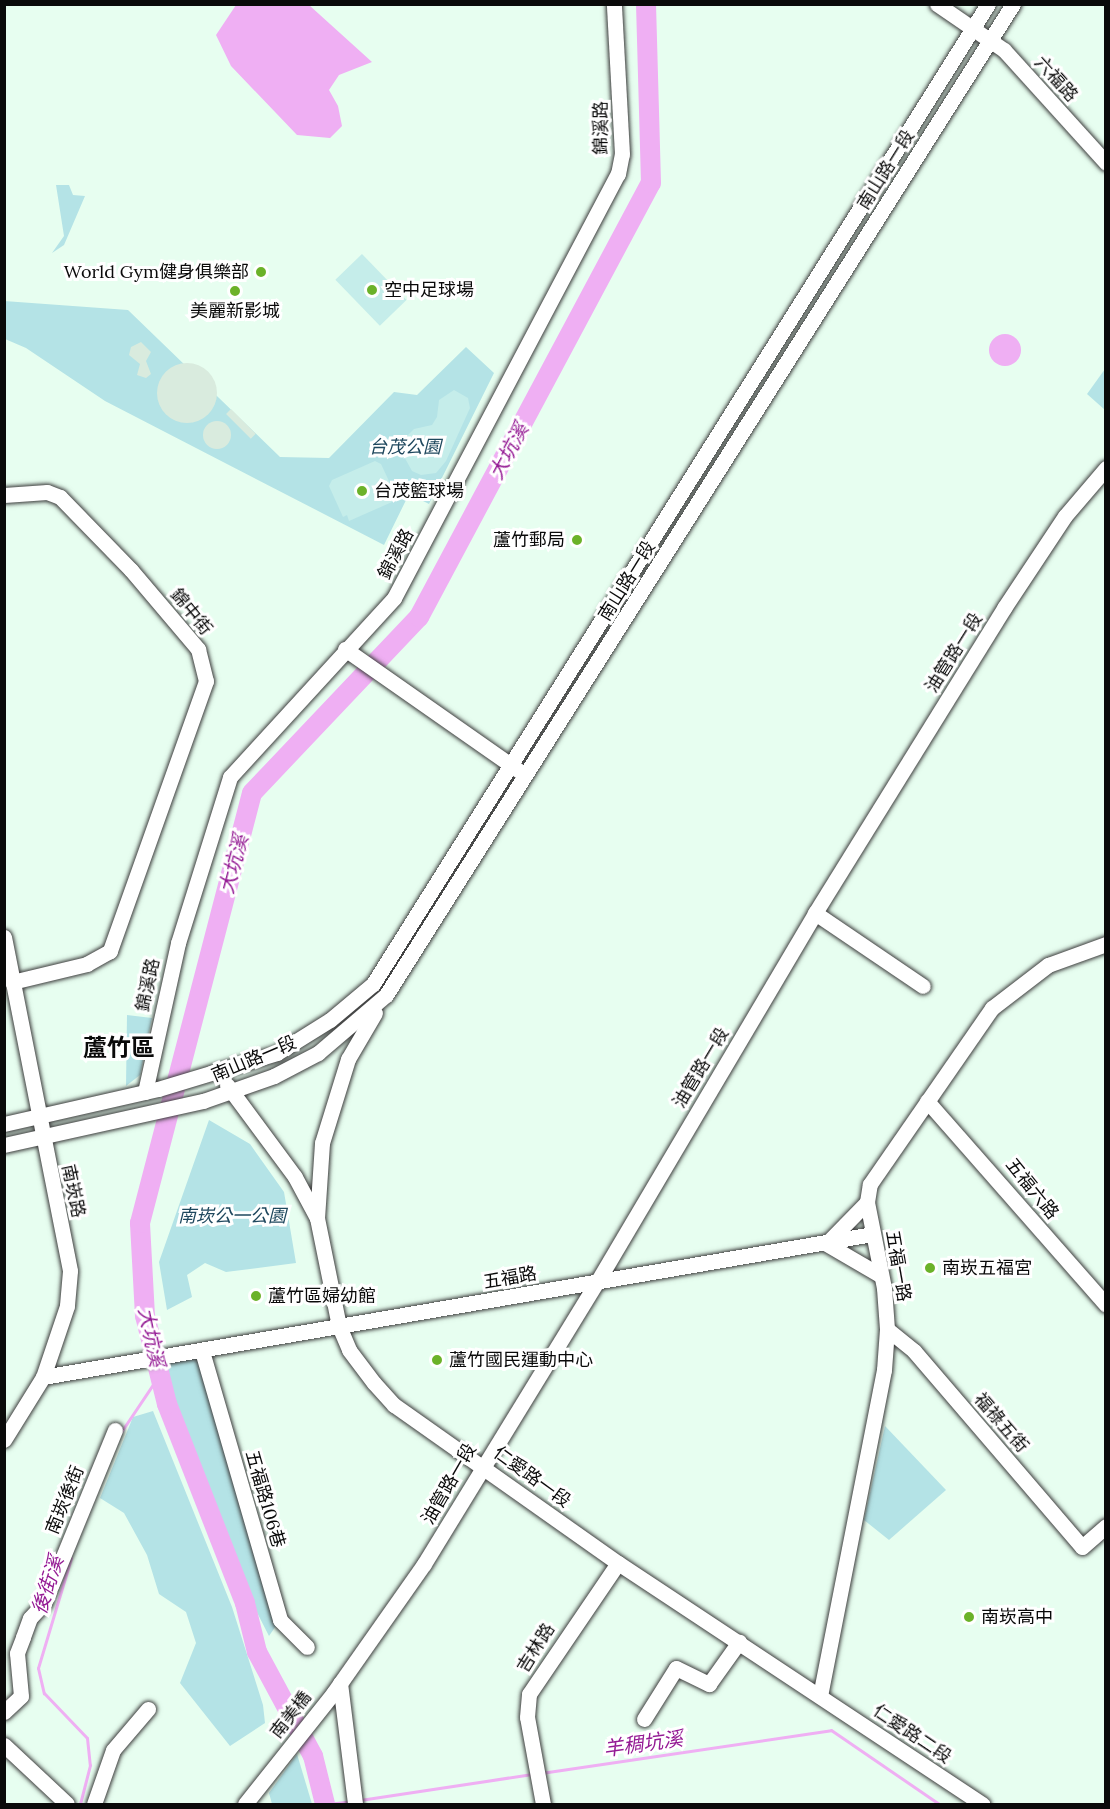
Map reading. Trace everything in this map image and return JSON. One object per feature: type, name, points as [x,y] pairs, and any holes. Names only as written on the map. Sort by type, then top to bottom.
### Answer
[{"type":"street","name":"錦溪路","points":[[151,1091],[178,944],[230,777],[400,588],[618,174],[622,154],[614,4]]},
{"type":"street","name":"六福路","points":[[937,4],[1004,50],[1106,162]]},
{"type":"street","name":"南山路一段","points":[[151,1091],[218,1073],[277,1053],[330,1020],[373,984],[513,767],[988,4]]},
{"type":"street","name":"南山路一段","points":[[42,1136],[151,1114],[203,1101],[231,1091],[318,1053],[386,995],[527,777],[1013,4]]},
{"type":"street","name":"油管路一段","points":[[337,1688],[424,1564],[597,1282],[815,913],[1022,581],[1065,516],[1106,468]]},
{"type":"street","name":"錦中街","points":[[4,495],[47,492],[60,496],[131,570],[198,649],[206,681],[141,870],[110,951],[87,964],[12,982]]},
{"type":"street","points":[[650,546],[666,556]]},
{"type":"street","points":[[345,650],[527,777]]},
{"type":"street","points":[[815,913],[922,986]]},
{"type":"street","name":"南崁路","points":[[4,937],[70,1271],[67,1306],[43,1377],[4,1440]]},
{"type":"street","name":"五福一路","points":[[820,1696],[874,1436],[887,1329],[867,1202],[870,1184],[886,1157],[992,1008],[1048,964],[1106,944]]},
{"type":"street","name":"仁愛路一段","points":[[316,1218],[325,1132],[348,1059],[386,995]]},
{"type":"street","name":"仁愛路一段","points":[[218,1073],[295,1177],[316,1218],[339,1326],[349,1350],[394,1405],[483,1465],[618,1563],[820,1696]]},
{"type":"street","points":[[4,1124],[151,1091]]},
{"type":"street","name":"五福六路","points":[[927,1101],[1106,1305]]},
{"type":"street","points":[[4,1145],[42,1136]]},
{"type":"street","points":[[867,1202],[826,1242],[880,1275]]},
{"type":"street","name":"五福路","points":[[43,1377],[873,1234]]},
{"type":"street","name":"福祿五街","points":[[887,1329],[914,1351],[1082,1547],[1106,1526]]},
{"type":"street","name":"五福路106巷","points":[[202,1351],[279,1620],[307,1647]]},
{"type":"street","name":"南崁後街","points":[[4,1712],[21,1696],[17,1653],[27,1628],[44,1603],[115,1430]]},
{"type":"street","name":"吉林路","points":[[543,1804],[527,1717],[529,1694],[618,1563]]},
{"type":"street","points":[[644,1719],[676,1668],[709,1684],[739,1642]]},
{"type":"street","points":[[337,1688],[355,1798]]},
{"type":"street","name":"南美橋","points":[[245,1804],[337,1688]]},
{"type":"street","name":"仁愛路二段","points":[[820,1696],[982,1804]]},
{"type":"street","points":[[94,1804],[113,1750],[148,1709]]},
{"type":"street","points":[[4,1745],[68,1804]]},
{"type":"green space","points":[[56,185],[69,185],[73,195],[85,196],[64,245],[52,253],[64,236]]},
{"type":"green space","name":"空中足球場","points":[[362,254],[406,300],[380,326],[335,280]]},
{"type":"green space","name":"台茂公園","points":[[4,301],[128,310],[280,457],[329,458],[394,392],[417,395],[466,347],[494,373],[429,504],[409,494],[384,545],[105,401],[26,348],[5,339]]},
{"type":"green space","points":[[1105,369],[1105,410],[1087,394]]},
{"type":"green space","points":[[454,390],[468,398],[470,408],[446,461],[436,473],[421,475],[412,471],[401,451],[406,437],[414,429],[432,425],[437,417],[439,400]]},
{"type":"green space","name":"台茂籃球場","points":[[375,461],[381,464],[396,496],[392,502],[349,521],[347,515],[343,517],[329,486],[332,480]]},
{"type":"green space","points":[[127,1015],[152,1018],[140,1075],[126,1086]]},
{"type":"green space","name":"南崁公一公園","points":[[209,1120],[250,1144],[284,1192],[296,1263],[226,1272],[205,1263],[187,1275],[192,1297],[167,1310],[159,1262]]},
{"type":"green space","points":[[202,1351],[280,1620],[269,1636],[218,1536],[181,1416],[167,1396],[156,1359]]},
{"type":"green space","points":[[153,1411],[232,1607],[263,1705],[265,1723],[230,1746],[180,1683],[196,1643],[186,1612],[159,1594],[147,1555],[124,1513],[100,1498],[133,1417]]},
{"type":"green space","points":[[885,1426],[946,1490],[889,1540],[864,1520]]},
{"type":"green space","points":[[297,1754],[312,1804],[272,1804],[269,1793]]},
{"type":"shaded area","points":[[236,5],[309,5],[372,62],[339,75],[329,90],[338,106],[342,126],[330,138],[297,135],[231,66],[216,35]]},
{"type":"shaded area","points":[[1005,334],[1016,339],[1021,350],[1016,361],[1005,366],[994,361],[989,350],[994,339]]},
{"type":"shaded area","points":[[141,342],[151,352],[146,361],[151,374],[146,378],[137,375],[140,364],[129,355],[131,347]]},
{"type":"shaded area","points":[[187,363],[208,372],[217,393],[208,414],[187,423],[166,414],[157,393],[166,372]]},
{"type":"shaded area","points":[[231,409],[256,434],[251,439],[226,414]]},
{"type":"shaded area","points":[[217,421],[227,425],[231,435],[227,445],[217,449],[207,445],[203,435],[207,425]]},
{"type":"waterway","name":"大坑溪","points":[[325,1804],[313,1756],[257,1652],[245,1603],[167,1404],[145,1316],[140,1223],[252,793],[419,617],[651,183],[646,4]]},
{"type":"waterway","name":"後街溪","points":[[121,1432],[160,1374]]},
{"type":"waterway","name":"後街溪","points":[[71,1558],[38,1668],[44,1693],[87,1738],[90,1765],[80,1804]]},
{"type":"waterway","name":"羊稠坑溪","points":[[541,1773],[831,1730],[939,1804]]},
{"type":"waterway","name":"羊稠坑溪","points":[[360,1800],[532,1774]]},
{"type":"waterway","name":"羊稠坑溪","points":[[328,1804],[351,1801]]},
{"type":"place","name":"World Gym健身俱樂部","points":[[261,272]]},
{"type":"place","name":"空中足球場","points":[[372,290]]},
{"type":"place","name":"美麗新影城","points":[[235,291]]},
{"type":"place","name":"台茂籃球場","points":[[362,491]]},
{"type":"place","name":"蘆竹郵局","points":[[577,540]]},
{"type":"place","name":"南崁五福宮","points":[[930,1268]]},
{"type":"place","name":"蘆竹區婦幼館","points":[[256,1296]]},
{"type":"place","name":"蘆竹國民運動中心","points":[[437,1360]]},
{"type":"place","name":"南崁高中","points":[[969,1617]]},
{"type":"district","name":"蘆竹區","points":[[119,1048]]}]
